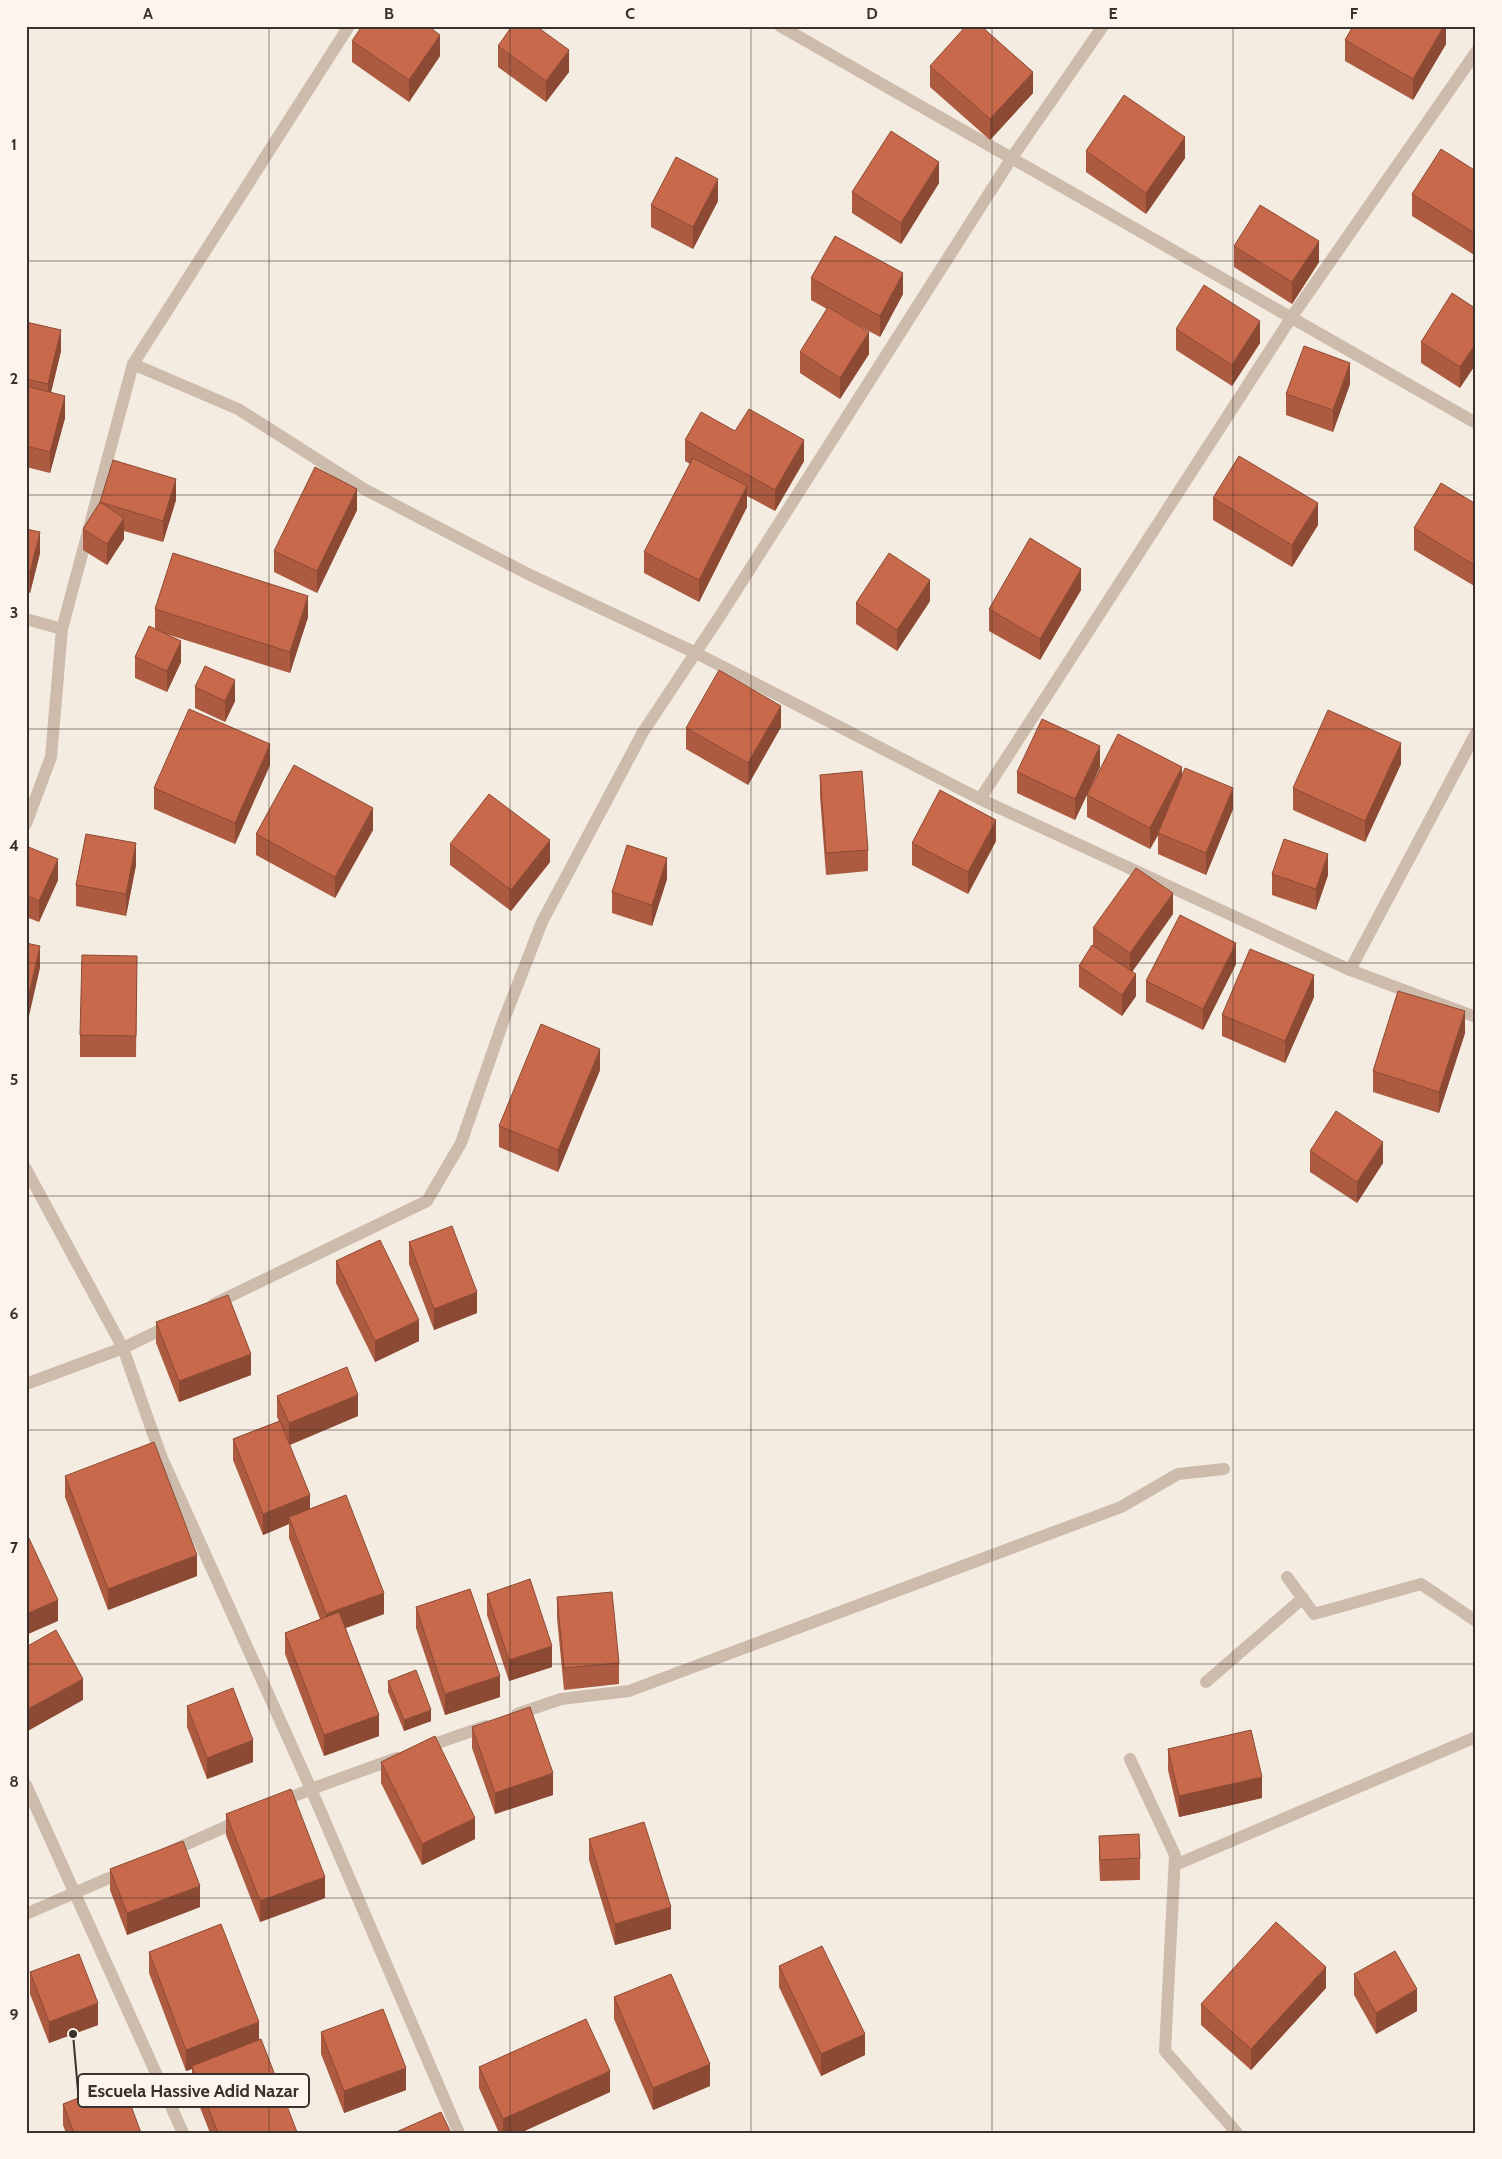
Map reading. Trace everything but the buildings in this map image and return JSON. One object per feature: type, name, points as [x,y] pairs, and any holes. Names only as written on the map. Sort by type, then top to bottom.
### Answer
[{"type":"street","points":[[26,824],[51,757],[62,630],[132,364],[349,26]]},
{"type":"street","points":[[780,26],[1476,423]]},
{"type":"street","points":[[202,1310],[427,1201],[462,1143],[504,1022],[542,922],[643,732],[696,653],[1011,159],[1103,26]]},
{"type":"street","points":[[980,799],[1291,318],[1476,52]]},
{"type":"street","points":[[132,364],[238,409],[364,489],[530,575],[696,653],[980,799],[1350,970],[1476,1017]]},
{"type":"street","points":[[26,619],[62,630]]},
{"type":"street","points":[[1350,970],[1476,733]]},
{"type":"street","points":[[26,1169],[123,1348],[161,1456],[311,1789],[459,2133]]},
{"type":"street","points":[[26,1384],[123,1348],[184,1318]]},
{"type":"street","points":[[157,1857],[311,1789],[561,1699],[629,1691],[1121,1507],[1178,1474],[1224,1469]]},
{"type":"street","points":[[1287,1577],[1314,1614],[1421,1584],[1476,1621]]},
{"type":"street","points":[[1206,1682],[1303,1598]]},
{"type":"street","points":[[1175,1865],[1476,1737]]},
{"type":"street","points":[[1130,1759],[1175,1855],[1165,2051],[1237,2133]]},
{"type":"street","points":[[26,1785],[183,2133]]},
{"type":"street","points":[[26,1914],[139,1865]]},
{"type":"place","name":"Escuela Hassive Adid Nazar","points":[[73,2034]]}]
